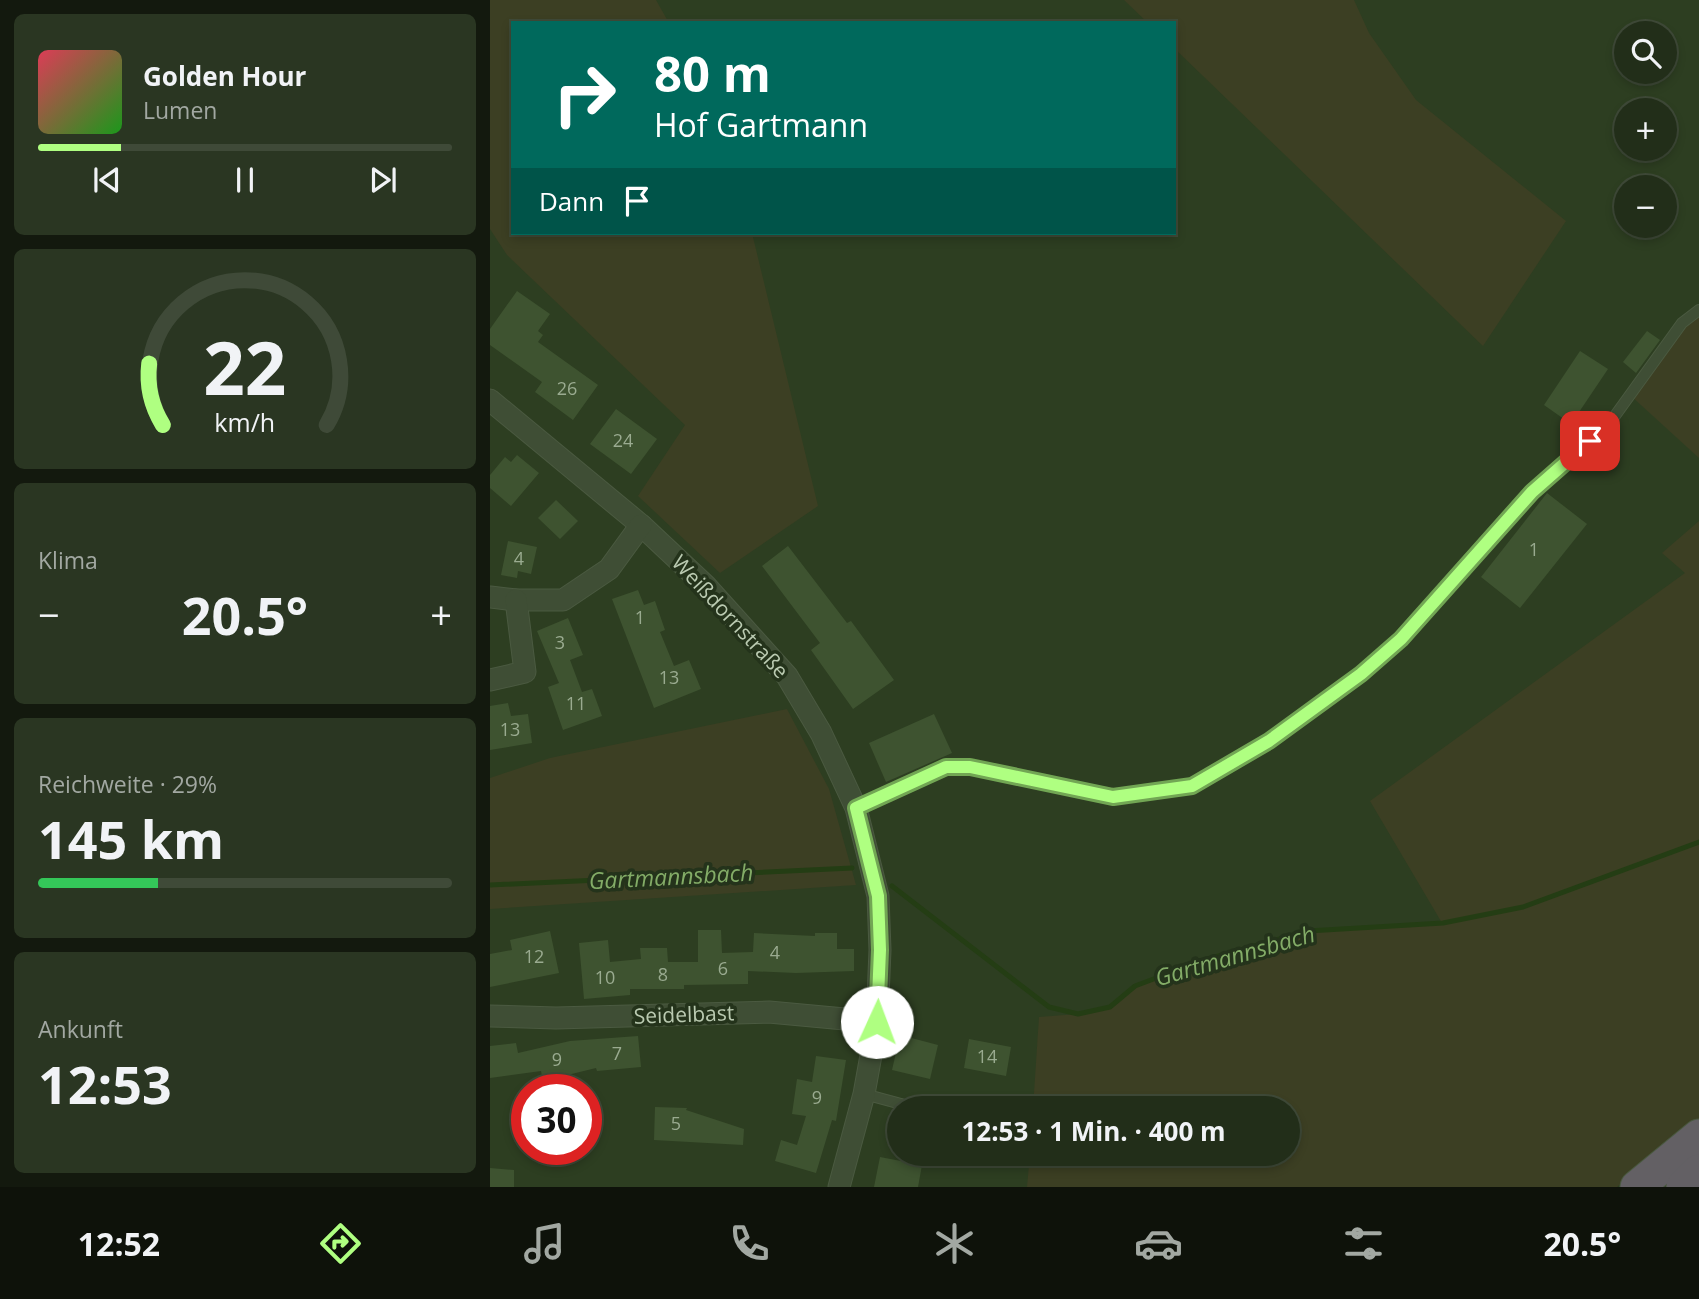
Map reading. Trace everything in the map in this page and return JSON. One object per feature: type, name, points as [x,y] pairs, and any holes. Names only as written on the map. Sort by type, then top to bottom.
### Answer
[{"type":"highway","points":[[1637,1187],[1699,1136]]},
{"type":"highway","points":[[1670,1187],[1699,1163]]},
{"type":"highway","points":[[1683,1187],[1699,1171]]},
{"type":"street","name":"Weißdornstraße","points":[[490,400],[641,525],[706,586],[788,676],[821,733],[856,808],[878,896],[880,950],[877,1022],[864,1094],[839,1187]]},
{"type":"street","points":[[490,597],[563,600],[609,569],[641,525]]},
{"type":"street","points":[[490,680],[525,671],[516,600]]},
{"type":"street","name":"Seidelbast","points":[[490,1016],[556,1018],[769,1012],[877,1022]]},
{"type":"lane","points":[[856,808],[946,767],[970,767],[1113,797],[1192,786],[1269,741],[1361,674],[1401,639],[1532,492],[1609,424],[1682,323],[1699,310]]},
{"type":"lane","points":[[864,1094],[887,1100]]},
{"type":"green space","points":[[490,0],[656,0],[668,21],[511,21],[511,235],[752,235],[818,506],[720,573],[638,496],[685,425],[507,255],[490,229]]},
{"type":"green space","points":[[1124,0],[1354,0],[1369,33],[1416,100],[1566,221],[1483,346],[1176,50],[1176,21],[1146,21]]},
{"type":"green space","points":[[1699,310],[1699,458],[1630,395]]},
{"type":"green space","points":[[1699,521],[1699,1120],[1617,1187],[1027,1187],[1029,1166],[1300,1166],[1300,1096],[1034,1096],[1039,1017],[1078,1014],[1110,1007],[1135,986],[1204,960],[1308,931],[1442,923],[1370,801],[1685,573],[1662,553]]},
{"type":"green space","points":[[787,709],[829,789],[856,885],[490,909],[490,778],[550,758]]},
{"type":"building","points":[[517,291],[550,314],[538,331],[543,335],[538,342],[598,385],[573,420],[535,392],[542,382],[490,345],[490,329]]},
{"type":"building","points":[[1647,331],[1660,340],[1636,373],[1623,362]]},
{"type":"building","points":[[1580,351],[1608,369],[1571,424],[1544,405]]},
{"type":"building","points":[[616,409],[657,439],[631,474],[590,444]]},
{"type":"building","points":[[517,455],[539,473],[511,506],[490,488],[490,475],[505,457],[511,462]]},
{"type":"building","points":[[1547,493],[1587,524],[1520,608],[1481,577]]},
{"type":"building","points":[[556,500],[578,521],[560,539],[538,518]]},
{"type":"building","points":[[508,541],[537,547],[531,574],[518,571],[517,578],[501,575]]},
{"type":"building","points":[[788,546],[847,623],[851,621],[894,680],[853,709],[811,650],[820,643],[762,566]]},
{"type":"building","points":[[638,590],[644,605],[655,601],[665,630],[660,632],[674,666],[689,660],[701,689],[654,708],[612,599]]},
{"type":"building","points":[[568,618],[583,655],[570,660],[582,692],[592,689],[602,716],[563,730],[548,687],[559,683],[537,631]]},
{"type":"building","points":[[508,703],[511,716],[528,714],[532,743],[490,750],[490,706]]},
{"type":"building","points":[[934,714],[952,753],[886,782],[869,743]]},
{"type":"building","points":[[698,930],[721,930],[722,953],[753,952],[754,933],[815,936],[815,933],[837,933],[837,949],[854,949],[854,971],[748,971],[748,984],[684,985],[684,989],[630,989],[630,995],[584,999],[579,943],[608,940],[610,962],[641,959],[640,948],[667,948],[668,962],[698,962]]},
{"type":"building","points":[[550,931],[559,973],[490,987],[490,954],[512,950],[510,940]]},
{"type":"building","points":[[900,1035],[938,1045],[930,1079],[892,1070]]},
{"type":"building","points":[[638,1036],[641,1067],[597,1071],[596,1068],[572,1074],[542,1074],[541,1071],[490,1078],[490,1046],[516,1043],[518,1053],[570,1041]]},
{"type":"building","points":[[969,1039],[1011,1047],[1006,1076],[964,1068]]},
{"type":"building","points":[[816,1056],[846,1060],[836,1121],[832,1120],[816,1173],[775,1161],[781,1140],[797,1145],[806,1116],[792,1114],[797,1079],[812,1082]]},
{"type":"building","points":[[655,1107],[687,1108],[686,1110],[744,1129],[743,1145],[654,1140]]},
{"type":"building","points":[[880,1157],[887,1158],[887,1166],[922,1166],[918,1187],[874,1187]]},
{"type":"building","points":[[490,1168],[514,1170],[514,1187],[490,1187]]},
{"type":"waterway","name":"Gartmannsbach","points":[[892,886],[1049,1007],[1078,1014],[1110,1007],[1135,986],[1204,960],[1308,931],[1443,923],[1523,907],[1699,842]]},
{"type":"waterway","name":"Gartmannsbach","points":[[490,885],[852,868]]},
{"type":"route","points":[[877,1022],[880,950],[878,896],[856,808],[946,767],[970,767],[1113,797],[1192,786],[1269,741],[1361,674],[1401,639],[1532,492],[1590,441]]}]
